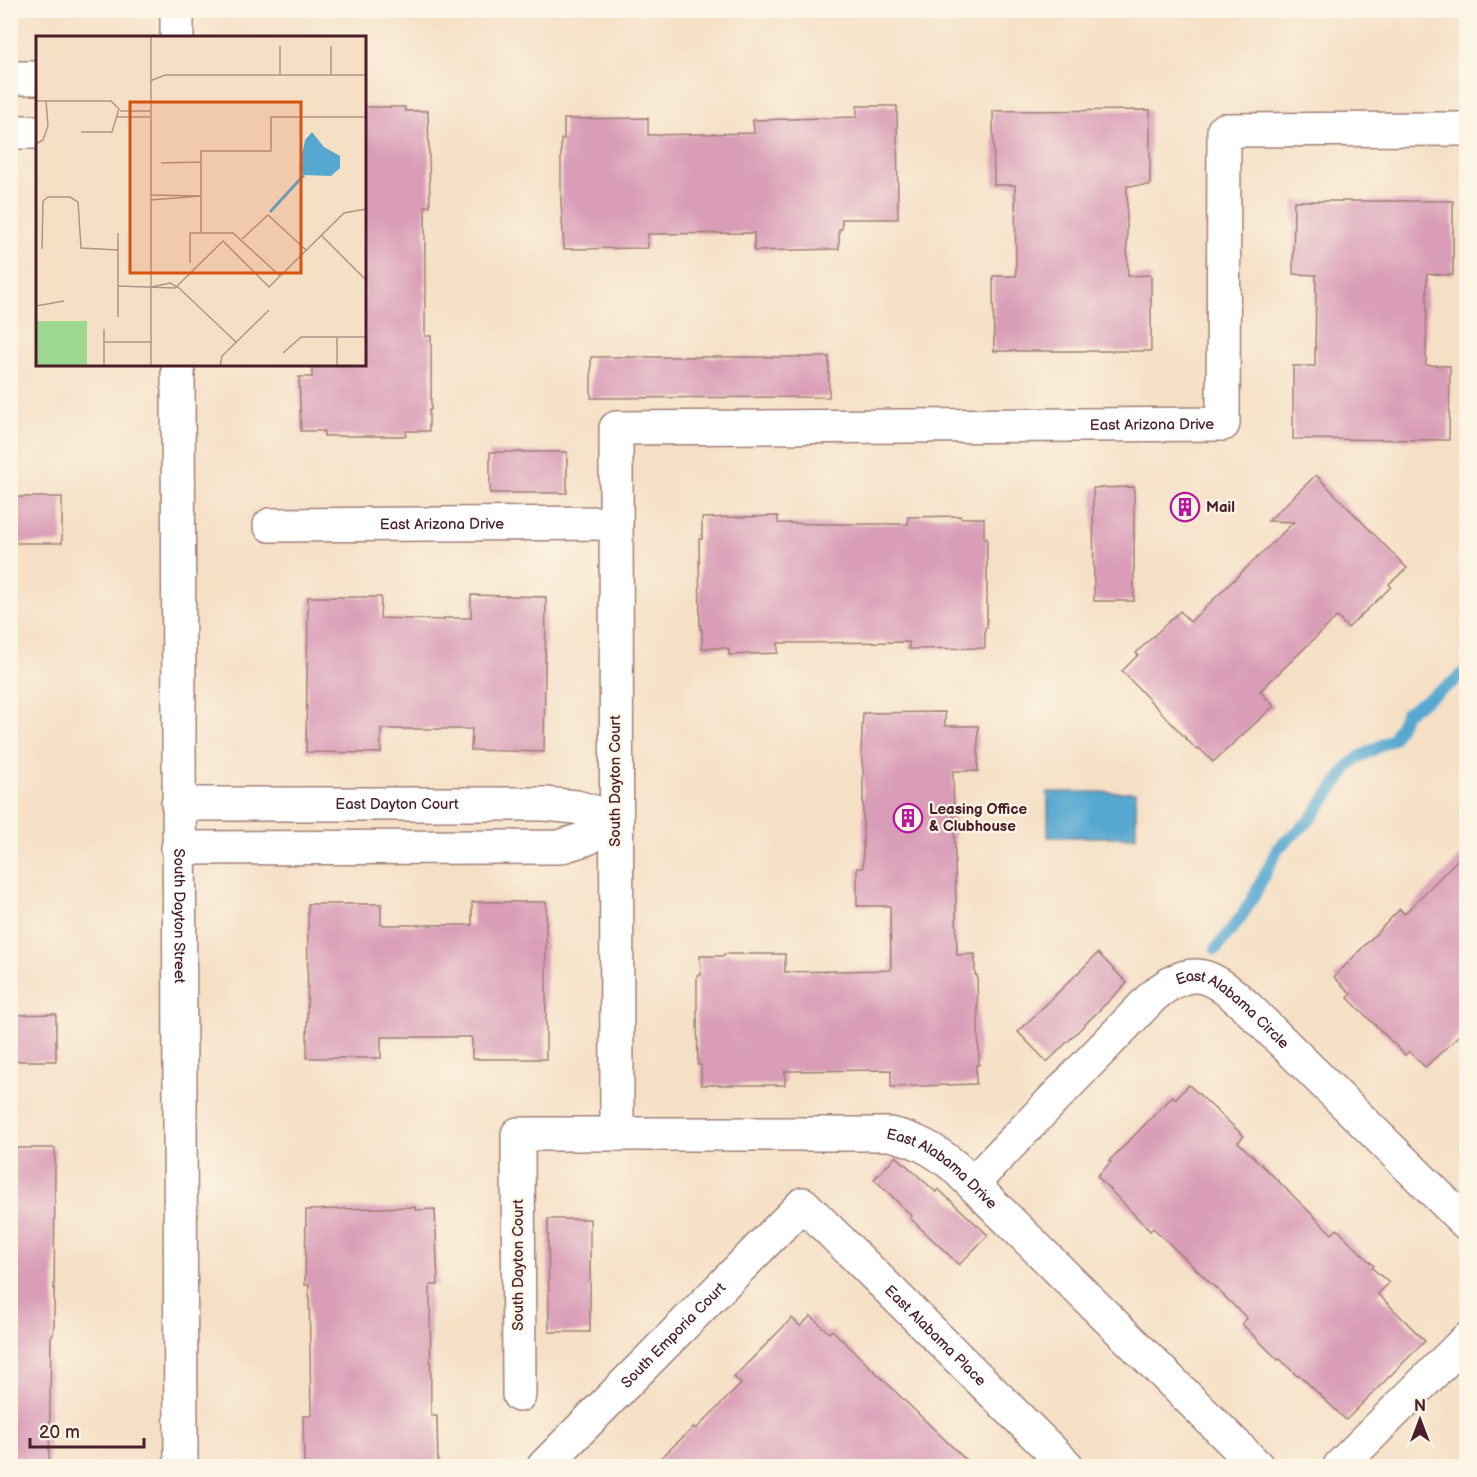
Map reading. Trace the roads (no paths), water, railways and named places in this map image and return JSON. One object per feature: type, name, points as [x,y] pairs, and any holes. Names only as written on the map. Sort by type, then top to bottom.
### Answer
[{"type":"street","points":[[177,10],[177,36]]},
{"type":"street","points":[[10,78],[36,78]]},
{"type":"street","name":"East Arizona Drive","points":[[616,428],[1223,424],[1224,130],[1467,129]]},
{"type":"street","points":[[10,132],[36,132]]},
{"type":"street","name":"South Dayton Street","points":[[178,366],[181,1467]]},
{"type":"street","name":"South Dayton Court","points":[[616,428],[617,1134]]},
{"type":"street","name":"East Arizona Drive","points":[[270,525],[615,523]]},
{"type":"street","name":"East Dayton Court","points":[[178,804],[558,805],[590,810],[615,818]]},
{"type":"street","points":[[472,804],[473,848]]},
{"type":"street","points":[[178,848],[473,848],[567,845],[588,838],[615,818]]},
{"type":"street","name":"East Alabama Circle","points":[[973,1183],[1153,996],[1173,982],[1191,975],[1208,978],[1246,1006],[1467,1223]]},
{"type":"street","name":"South Dayton Court","points":[[518,1134],[519,1395]]},
{"type":"street","name":"East Alabama Drive","points":[[518,1134],[889,1134],[912,1140],[935,1150],[973,1183],[1257,1467]]},
{"type":"street","name":"South Emporia Court","points":[[544,1467],[803,1204]]},
{"type":"street","name":"East Alabama Place","points":[[803,1204],[1067,1467]]},
{"type":"street","points":[[1340,1467],[1467,1340]]},
{"type":"water","points":[[1048,792],[1136,792],[1136,837],[1048,837]]},
{"type":"waterway","points":[[1216,949],[1253,898],[1278,848],[1309,821],[1349,766],[1356,759],[1393,739],[1406,713],[1455,681],[1466,670]]},
{"type":"place","name":"Mail","points":[[1185,507]]},
{"type":"place","name":"Leasing Office & Clubhouse","points":[[908,818]]}]
